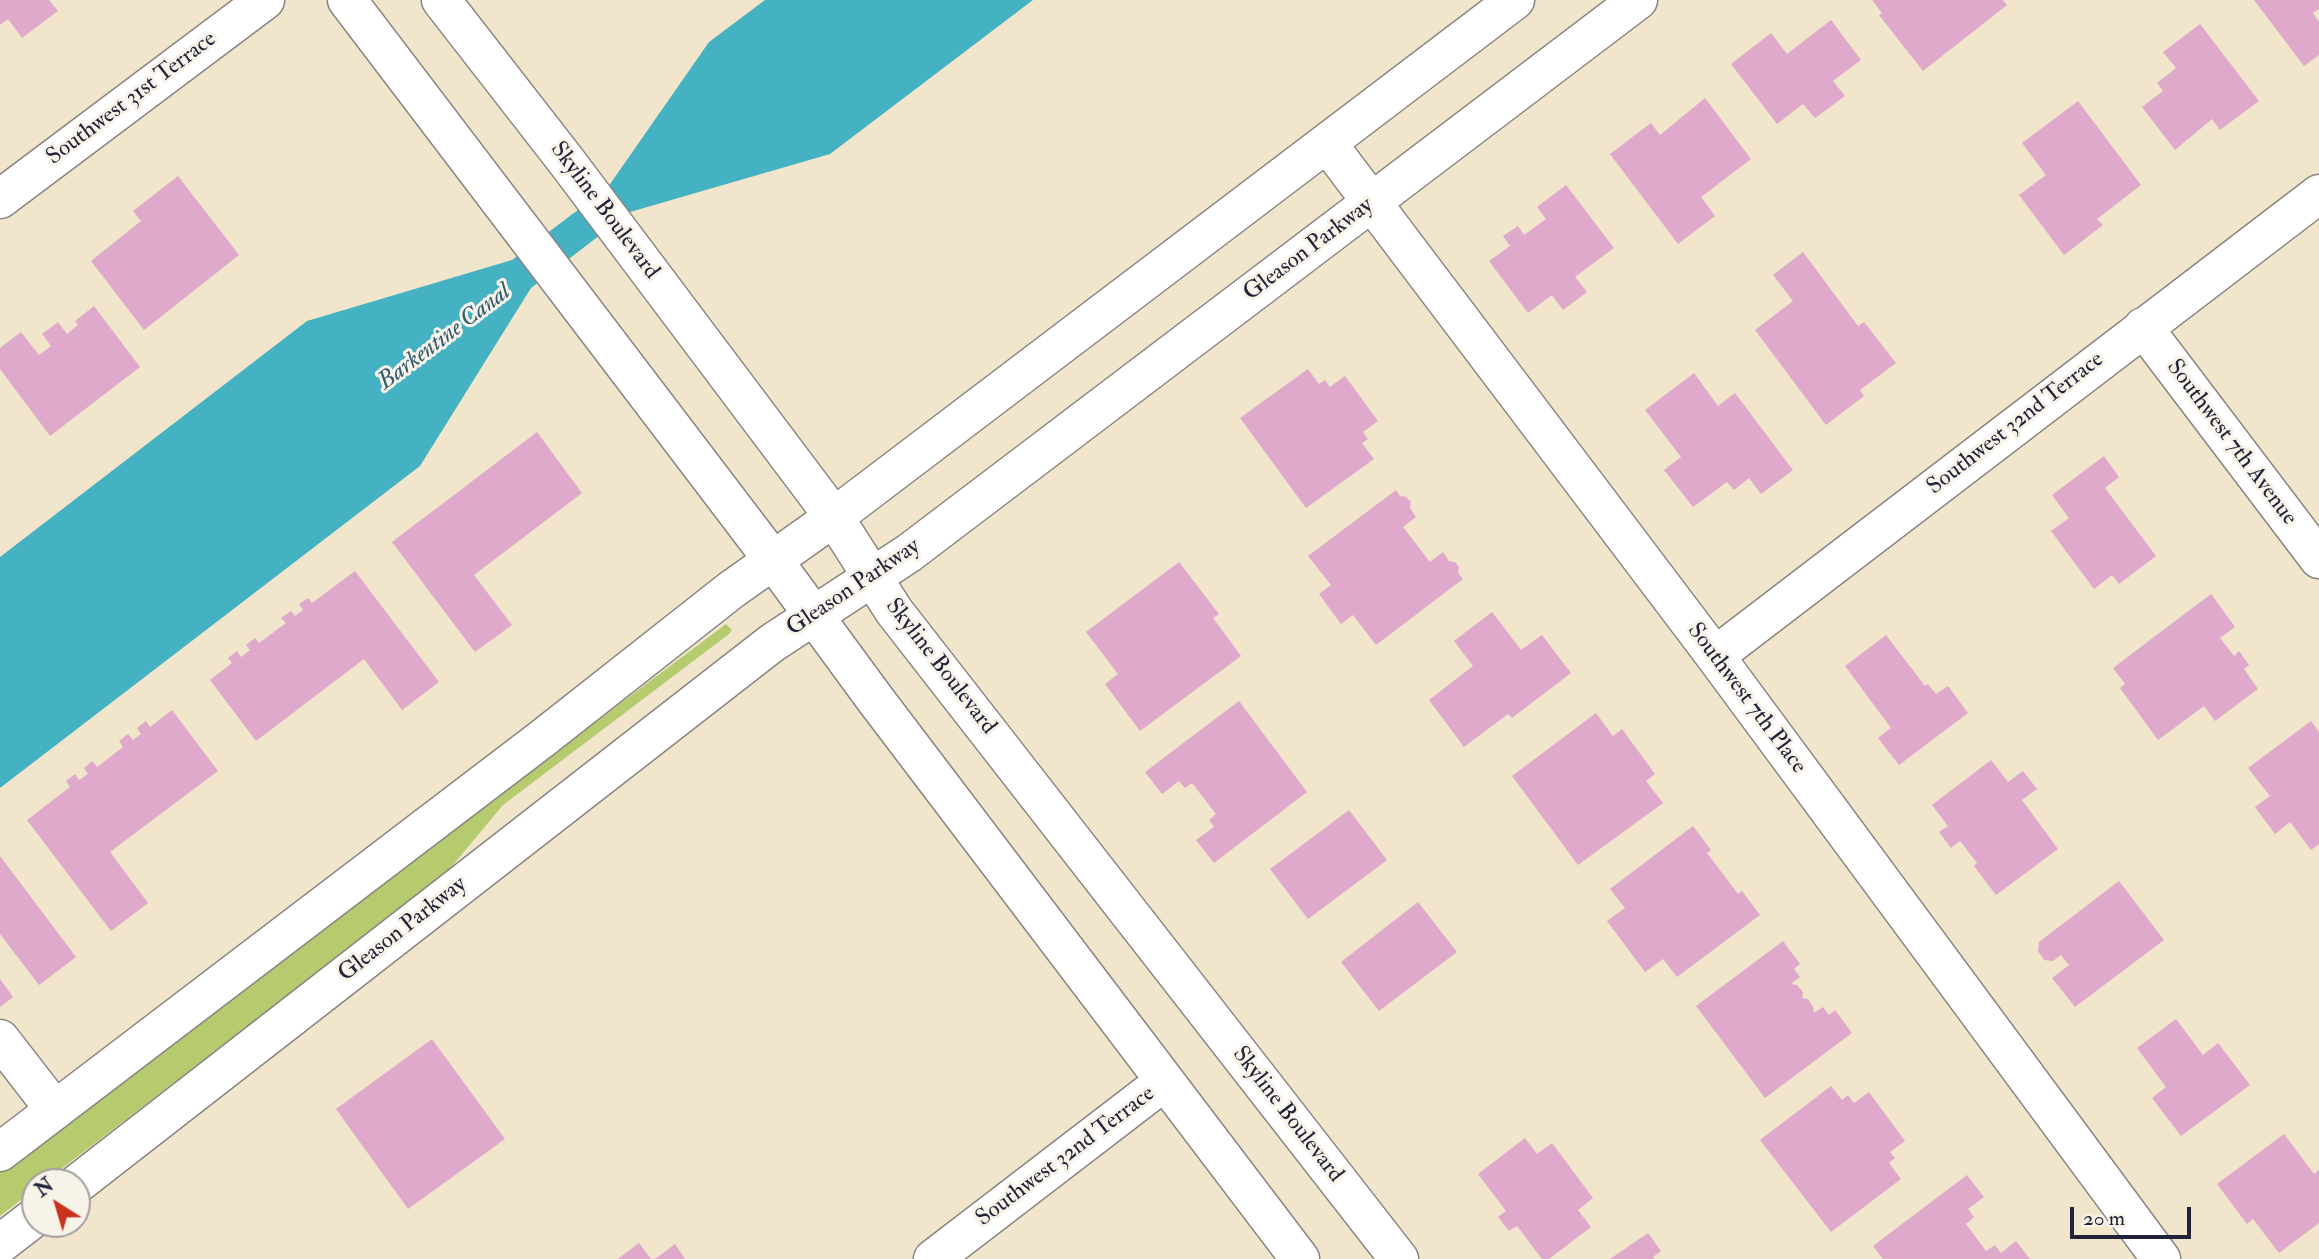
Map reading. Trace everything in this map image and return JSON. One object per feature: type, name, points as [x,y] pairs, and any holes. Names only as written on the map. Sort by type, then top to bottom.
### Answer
[{"type":"street","name":"Southwest 31st Terrace","points":[[0,199],[265,0]]},
{"type":"street","points":[[347,0],[1300,1259]]},
{"type":"street","name":"Skyline Boulevard","points":[[441,0],[567,162],[834,517],[894,611],[1399,1259]]},
{"type":"street","points":[[0,1152],[773,560],[834,517],[1515,0]]},
{"type":"street","name":"Gleason Parkway","points":[[91,1173],[772,643],[941,529],[1638,0]]},
{"type":"street","name":"Southwest 7th Place","points":[[1326,143],[1715,656],[2161,1259]]},
{"type":"street","name":"Southwest 32nd Terrace","points":[[1715,656],[2319,194]]},
{"type":"street","name":"Southwest 7th Avenue","points":[[2143,327],[2319,559]]},
{"type":"street","points":[[0,1039],[55,1110]]},
{"type":"street","name":"Southwest 32nd Terrace","points":[[933,1259],[1165,1081]]},
{"type":"street","points":[[0,1244],[21,1228]]},
{"type":"green space","points":[[726,624],[732,630],[503,805],[442,878],[62,1168],[21,1168],[21,1200],[0,1216],[0,1170]]},
{"type":"water","name":"Barkentine Canal","points":[[765,0],[1033,0],[830,154],[630,212],[531,288],[420,466],[0,788],[0,557],[307,321],[512,260],[608,187],[709,42]]},
{"type":"building","points":[[0,0],[49,0],[58,11],[22,38],[8,19],[0,25]]},
{"type":"building","points":[[1872,0],[2003,0],[2007,5],[1923,71],[1879,15],[1882,13]]},
{"type":"building","points":[[2254,0],[2319,0],[2319,9],[2313,13],[2319,22],[2319,55],[2304,66]]},
{"type":"building","points":[[1831,20],[1861,60],[1833,81],[1845,96],[1815,118],[1803,104],[1777,124],[1731,64],[1771,33],[1787,54]]},
{"type":"building","points":[[2200,24],[2259,101],[2220,130],[2212,119],[2175,150],[2142,107],[2163,91],[2157,83],[2176,68],[2163,52]]},
{"type":"building","points":[[1705,98],[1751,159],[1701,197],[1715,216],[1678,244],[1610,154],[1651,123],[1660,135]]},
{"type":"building","points":[[2078,101],[2141,185],[2097,219],[2103,225],[2064,255],[2019,195],[2046,175],[2022,143]]},
{"type":"building","points":[[178,176],[239,255],[144,330],[91,261],[141,221],[133,211]]},
{"type":"building","points":[[1566,185],[1614,248],[1575,277],[1587,292],[1563,310],[1552,295],[1528,313],[1489,261],[1510,246],[1503,236],[1518,226],[1524,235],[1546,219],[1537,207]]},
{"type":"building","points":[[1803,252],[1858,326],[1864,322],[1896,363],[1860,390],[1864,396],[1826,425],[1755,330],[1793,301],[1773,275]]},
{"type":"building","points":[[94,306],[140,367],[50,436],[0,369],[0,348],[21,332],[39,355],[51,346],[42,334],[58,322],[67,334],[78,325],[75,321]]},
{"type":"building","points":[[1308,369],[1319,384],[1325,380],[1330,387],[1345,376],[1378,421],[1363,432],[1368,439],[1362,443],[1374,459],[1306,508],[1240,418]]},
{"type":"building","points":[[1694,373],[1718,406],[1735,393],[1793,470],[1761,494],[1749,478],[1734,490],[1727,482],[1693,507],[1664,470],[1681,457],[1645,410]]},
{"type":"building","points":[[537,432],[582,493],[474,575],[512,625],[475,652],[392,542]]},
{"type":"building","points":[[2104,456],[2119,477],[2105,488],[2156,556],[2119,584],[2112,575],[2094,589],[2051,531],[2069,518],[2052,495]]},
{"type":"building","points":[[1396,490],[1400,496],[1411,502],[1410,508],[1416,517],[1403,527],[1430,562],[1443,552],[1449,561],[1455,562],[1459,567],[1458,573],[1463,579],[1376,645],[1353,615],[1341,624],[1319,594],[1331,585],[1308,556]]},
{"type":"building","points":[[1179,562],[1219,614],[1213,618],[1241,656],[1140,731],[1105,684],[1118,674],[1086,632]]},
{"type":"building","points":[[355,571],[439,682],[402,710],[364,659],[256,741],[210,680],[232,663],[228,658],[237,651],[241,657],[250,650],[246,645],[255,638],[259,643],[286,623],[281,618],[291,611],[295,616],[303,610],[299,604],[308,598],[312,603]]},
{"type":"building","points":[[2211,594],[2235,627],[2220,638],[2234,656],[2239,651],[2249,665],[2244,669],[2258,689],[2215,721],[2204,706],[2158,740],[2120,688],[2125,684],[2113,668]]},
{"type":"building","points":[[1492,612],[1521,650],[1542,635],[1571,673],[1512,718],[1508,714],[1464,747],[1429,700],[1473,666],[1454,641]]},
{"type":"building","points":[[1886,635],[1925,686],[1928,684],[1936,694],[1948,686],[1968,713],[1899,765],[1878,738],[1891,728],[1845,666]]},
{"type":"building","points":[[1239,701],[1307,792],[1214,863],[1196,840],[1214,827],[1209,820],[1216,814],[1192,783],[1185,788],[1179,781],[1162,794],[1145,772]]},
{"type":"building","points":[[172,710],[218,771],[110,852],[148,903],[111,931],[27,820],[70,787],[66,781],[75,774],[79,780],[88,774],[84,768],[92,761],[97,767],[123,747],[119,741],[128,734],[133,740],[141,734],[137,728],[146,721],[150,727]]},
{"type":"building","points":[[1596,713],[1613,736],[1622,729],[1655,774],[1646,781],[1663,803],[1578,865],[1512,776]]},
{"type":"building","points":[[2311,721],[2319,732],[2319,844],[2311,850],[2290,822],[2275,834],[2255,807],[2270,796],[2248,768]]},
{"type":"building","points":[[1991,760],[2008,782],[2023,771],[2037,789],[2022,800],[2058,849],[1996,895],[1974,866],[1977,863],[1960,841],[1951,848],[1939,832],[1948,826],[1932,805]]},
{"type":"building","points":[[1349,810],[1387,860],[1308,919],[1270,869]]},
{"type":"building","points":[[1693,826],[1711,850],[1707,853],[1738,894],[1742,891],[1760,915],[1677,977],[1663,959],[1645,972],[1607,921],[1625,908],[1610,889]]},
{"type":"building","points":[[0,856],[76,957],[39,985],[0,934]]},
{"type":"building","points":[[2119,881],[2164,940],[2075,1007],[2052,978],[2069,965],[2061,955],[2053,961],[2044,960],[2038,951],[2039,942]]},
{"type":"building","points":[[1418,902],[1457,952],[1379,1011],[1341,962]]},
{"type":"building","points":[[1783,941],[1800,964],[1794,969],[1800,977],[1791,984],[1797,985],[1803,992],[1802,998],[1808,999],[1814,1013],[1823,1007],[1829,1015],[1835,1010],[1852,1033],[1765,1098],[1696,1006]]},
{"type":"building","points":[[0,979],[13,997],[0,1007]]},
{"type":"building","points":[[2176,1019],[2203,1055],[2218,1043],[2250,1085],[2181,1136],[2152,1098],[2166,1087],[2137,1048]]},
{"type":"building","points":[[432,1039],[505,1139],[408,1209],[336,1109]]},
{"type":"building","points":[[1831,1086],[1842,1100],[1848,1095],[1854,1103],[1869,1092],[1905,1141],[1890,1152],[1895,1158],[1889,1163],[1901,1179],[1831,1232],[1760,1140]]},
{"type":"building","points":[[2284,1134],[2314,1174],[2319,1170],[2319,1223],[2279,1253],[2253,1219],[2247,1224],[2217,1184]]},
{"type":"building","points":[[1525,1138],[1537,1154],[1552,1143],[1593,1198],[1578,1210],[1591,1227],[1549,1259],[1542,1259],[1517,1226],[1509,1231],[1498,1217],[1506,1211],[1478,1174]]},
{"type":"building","points":[[1967,1175],[1984,1197],[1968,1209],[1974,1217],[1966,1224],[1986,1251],[1995,1245],[2001,1253],[2016,1241],[2030,1259],[1883,1259],[1873,1246]]},
{"type":"building","points":[[1648,1233],[1661,1251],[1654,1259],[1610,1259]]},
{"type":"building","points":[[639,1243],[651,1259],[618,1259]]},
{"type":"building","points":[[675,1244],[685,1259],[655,1259]]}]
